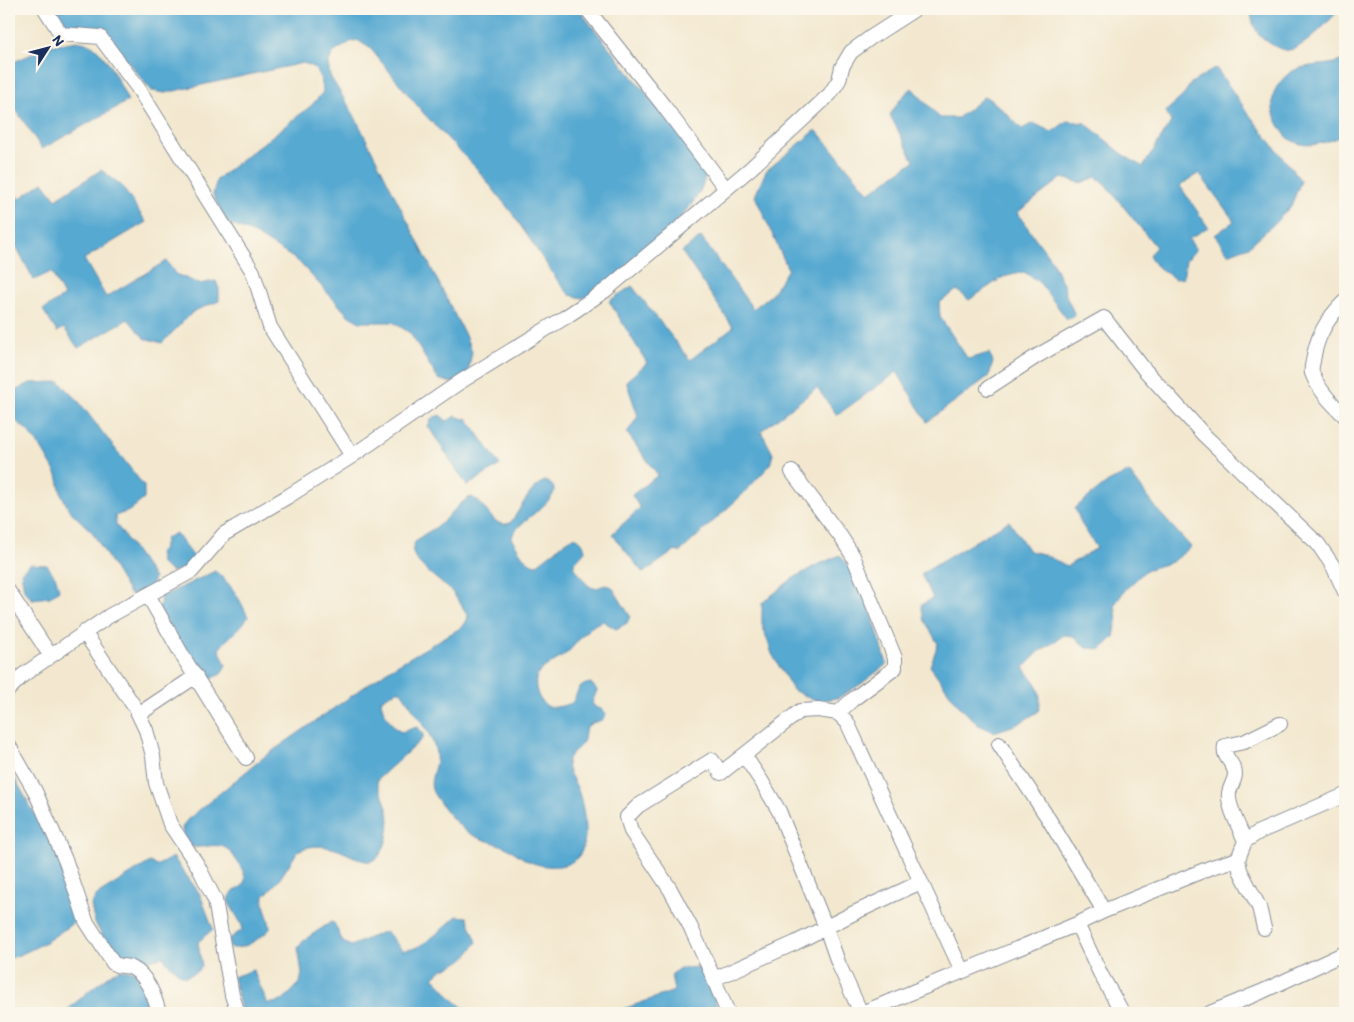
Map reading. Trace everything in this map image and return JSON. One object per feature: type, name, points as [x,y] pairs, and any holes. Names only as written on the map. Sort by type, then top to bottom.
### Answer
[{"type":"street","points":[[45,9],[61,34],[100,37],[133,81],[254,272],[270,327],[352,456]]},
{"type":"street","points":[[587,9],[726,189]]},
{"type":"street","points":[[9,688],[23,674],[108,616],[192,571],[224,534],[352,456],[466,378],[606,290],[726,189],[830,94],[839,80],[842,67],[851,52],[915,9]]},
{"type":"street","points":[[1345,301],[1335,311],[1321,333],[1314,352],[1312,371],[1319,385],[1345,416]]},
{"type":"street","points":[[988,388],[1054,346],[1104,318],[1144,369],[1197,428],[1260,487],[1273,503],[1318,544],[1333,566],[1345,592]]},
{"type":"street","points":[[792,472],[836,530],[853,556],[895,658],[895,668],[852,700],[838,713]]},
{"type":"street","points":[[9,592],[50,655]]},
{"type":"street","points":[[148,595],[246,758]]},
{"type":"street","points":[[84,632],[118,680],[146,730],[153,756],[156,783],[170,824],[198,866],[215,900],[232,996],[238,1013]]},
{"type":"street","points":[[138,714],[196,676]]},
{"type":"street","points":[[728,1013],[690,926],[670,890],[631,831],[627,817],[638,806],[712,760],[720,773],[800,711],[818,710],[838,713],[847,722],[962,972]]},
{"type":"street","points":[[1245,841],[1228,794],[1235,774],[1230,762],[1226,758],[1225,746],[1244,742],[1280,724]]},
{"type":"street","points":[[999,744],[1048,818],[1104,911]]},
{"type":"street","points":[[9,746],[35,791],[49,822],[66,862],[86,921],[113,963],[118,966],[130,967],[141,976],[154,996],[159,1013]]},
{"type":"street","points":[[744,755],[778,811],[826,928],[839,965],[862,1013],[1104,911],[1212,867],[1238,859]]},
{"type":"street","points":[[1264,928],[1259,907],[1240,870],[1238,859],[1245,841],[1259,832],[1345,795]]},
{"type":"street","points":[[714,979],[921,882]]},
{"type":"street","points":[[1077,924],[1117,1012]]},
{"type":"street","points":[[1210,1013],[1261,992],[1345,953]]},
{"type":"water","points":[[51,9],[578,9],[701,161],[705,176],[701,190],[691,205],[642,254],[598,292],[582,298],[570,295],[560,284],[512,213],[477,169],[425,115],[370,48],[357,40],[350,42],[333,53],[328,63],[330,76],[353,113],[472,352],[468,372],[452,383],[438,379],[410,333],[393,322],[360,322],[349,316],[298,261],[255,234],[227,223],[213,195],[217,179],[312,105],[323,92],[322,82],[316,70],[303,63],[165,93],[152,91],[108,38],[69,30],[58,20]]},
{"type":"water","points":[[1250,9],[1340,9],[1309,39],[1295,48],[1287,50],[1275,46],[1261,37],[1254,25]]},
{"type":"water","points":[[77,41],[92,45],[98,50],[113,71],[128,101],[42,149],[9,99],[9,64],[53,45]]},
{"type":"water","points":[[1345,59],[1345,134],[1327,142],[1313,145],[1299,144],[1291,140],[1281,129],[1274,113],[1274,93],[1281,81],[1287,75],[1301,68],[1330,64]]},
{"type":"water","points":[[1216,68],[1301,181],[1291,206],[1274,224],[1249,246],[1228,254],[1215,235],[1234,221],[1199,173],[1180,186],[1208,227],[1189,239],[1196,250],[1186,260],[1183,278],[1175,279],[1155,265],[1149,255],[1156,247],[1105,184],[1096,177],[1081,183],[1062,178],[1017,213],[1052,261],[1075,315],[1067,319],[1039,282],[1024,272],[1003,277],[969,300],[957,290],[939,303],[940,317],[968,359],[989,353],[993,362],[989,376],[927,422],[897,372],[837,415],[817,388],[761,431],[773,454],[770,465],[743,494],[681,551],[673,552],[643,573],[612,534],[640,508],[632,495],[658,475],[627,433],[638,416],[626,381],[647,363],[609,301],[632,286],[690,360],[733,327],[682,252],[701,237],[753,309],[771,295],[788,269],[755,196],[766,171],[816,130],[869,193],[914,161],[890,115],[901,98],[912,88],[940,118],[958,118],[985,96],[1001,108],[1022,129],[1033,123],[1052,132],[1067,121],[1085,123],[1125,156],[1143,167],[1171,122],[1166,111],[1183,96],[1191,83]]},
{"type":"water","points":[[101,170],[121,185],[146,222],[84,259],[106,297],[166,261],[176,274],[199,284],[216,281],[219,289],[219,301],[194,311],[162,343],[144,338],[128,319],[78,348],[64,328],[57,332],[43,310],[64,296],[51,272],[34,280],[9,233],[9,185],[19,199],[43,182],[56,199]]},
{"type":"water","points":[[60,382],[76,398],[144,486],[144,499],[129,511],[115,516],[116,524],[154,578],[151,587],[130,595],[93,533],[69,510],[61,493],[57,475],[42,449],[29,432],[9,415],[9,394],[30,383]]},
{"type":"water","points":[[440,415],[447,421],[456,416],[463,419],[467,418],[500,465],[467,486],[428,426],[432,418]]},
{"type":"water","points":[[1129,472],[1160,513],[1191,547],[1172,562],[1146,570],[1125,590],[1115,604],[1117,621],[1114,637],[1101,649],[1087,648],[1073,636],[1064,635],[1039,652],[1024,667],[1039,691],[1039,711],[1018,724],[994,732],[977,724],[959,706],[930,666],[938,644],[924,619],[921,605],[933,598],[921,574],[1009,521],[1029,551],[1043,554],[1067,566],[1097,548],[1082,525],[1075,508],[1108,482]]},
{"type":"water","points":[[545,481],[553,487],[553,493],[549,501],[514,532],[512,539],[519,551],[528,562],[536,565],[567,541],[574,537],[579,539],[585,551],[574,563],[574,567],[592,588],[605,585],[612,587],[630,616],[627,623],[616,629],[603,621],[591,627],[568,652],[543,669],[536,678],[539,698],[550,707],[572,703],[578,690],[591,683],[597,690],[592,703],[595,707],[606,713],[604,718],[591,723],[587,727],[583,742],[571,754],[567,763],[569,773],[576,785],[583,807],[585,838],[581,853],[576,859],[562,866],[544,866],[528,861],[508,848],[475,836],[462,827],[444,809],[432,789],[431,784],[436,754],[432,740],[401,691],[396,691],[381,700],[388,718],[401,732],[417,727],[423,734],[423,738],[378,779],[377,783],[389,818],[388,835],[382,851],[372,861],[365,861],[338,850],[318,846],[298,851],[279,880],[264,896],[270,929],[245,946],[239,948],[229,947],[229,939],[242,930],[242,925],[228,901],[231,894],[245,883],[244,874],[234,856],[225,848],[220,846],[196,847],[187,843],[182,828],[187,820],[264,757],[390,669],[464,625],[468,618],[463,608],[452,592],[416,559],[413,553],[414,543],[439,525],[458,506],[471,497],[481,504],[498,523],[510,523],[530,493]]},
{"type":"water","points":[[176,533],[194,557],[187,567],[172,572],[161,564],[159,553],[163,548],[166,538]]},
{"type":"water","points":[[840,555],[863,593],[887,664],[861,684],[838,698],[815,701],[793,690],[772,654],[762,624],[762,603],[792,579]]},
{"type":"water","points":[[30,564],[47,565],[56,578],[59,590],[50,597],[32,599],[24,590],[21,572]]},
{"type":"water","points":[[215,571],[234,592],[248,617],[219,649],[226,665],[221,674],[207,681],[199,674],[159,610],[161,597]]},
{"type":"water","points":[[9,768],[62,863],[79,918],[47,941],[11,958],[9,957]]},
{"type":"water","points":[[173,857],[200,894],[213,929],[198,942],[202,967],[185,977],[162,957],[132,964],[118,963],[94,921],[91,905],[97,895],[150,862],[156,866]]},
{"type":"water","points":[[457,916],[467,917],[477,942],[464,959],[442,970],[433,978],[468,1013],[402,1013],[394,1008],[379,1009],[375,1013],[336,1013],[329,1009],[304,1013],[242,1013],[233,977],[253,970],[268,1004],[282,1001],[300,983],[302,973],[298,948],[304,940],[331,922],[334,923],[343,942],[351,946],[380,933],[387,932],[402,950],[409,950],[416,948],[431,938]]},
{"type":"water","points":[[704,968],[719,1013],[612,1013],[674,991],[671,975],[678,969]]},
{"type":"water","points":[[121,969],[134,971],[147,996],[146,1002],[129,1013],[64,1013],[90,990]]}]
